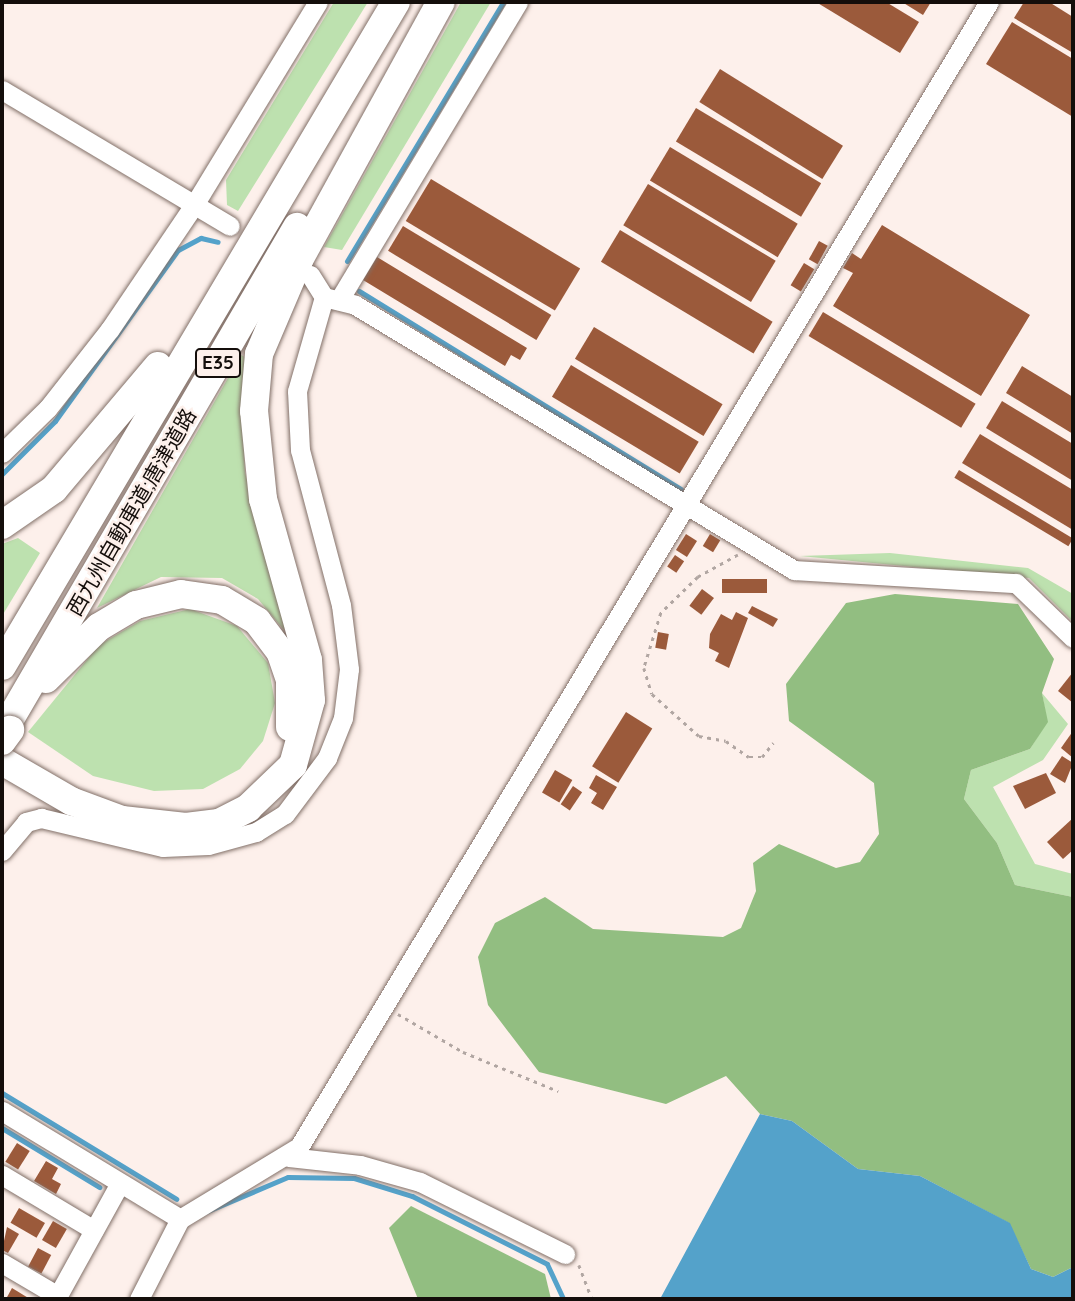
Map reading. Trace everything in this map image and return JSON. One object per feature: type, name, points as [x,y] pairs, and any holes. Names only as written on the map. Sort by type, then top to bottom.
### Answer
[{"type":"highway","name":"西九州自動車道;唐津道路","points":[[2,666],[264,217],[396,2]]},
{"type":"highway","name":"西九州自動車道;唐津道路","points":[[4,733],[431,2]]},
{"type":"highway","points":[[2,761],[71,801],[122,820],[186,827],[219,823],[248,808],[293,765],[311,700],[308,660],[263,499],[254,411],[259,354],[299,260],[441,2]]},
{"type":"highway","points":[[2,524],[54,489],[104,437],[264,217]]},
{"type":"highway","points":[[181,594],[222,600],[257,621],[280,651],[290,680],[293,710],[286,743],[264,776],[208,808],[149,809],[111,800],[4,733],[54,669],[99,627],[136,605],[181,594]]},
{"type":"street","points":[[2,453],[79,368],[194,205],[318,2]]},
{"type":"street","points":[[2,851],[26,822],[41,818],[163,847],[208,845],[256,832],[285,814],[327,758],[343,718],[349,669],[341,605],[300,450],[297,391],[332,299],[518,2]]},
{"type":"street","points":[[139,1299],[180,1219],[289,1157],[384,1006],[989,2]]},
{"type":"street","points":[[2,90],[230,226]]},
{"type":"street","points":[[310,275],[332,299],[806,575],[1016,583],[1073,638]]},
{"type":"street","points":[[2,1111],[180,1219]]},
{"type":"street","points":[[289,1157],[360,1165],[420,1182],[565,1254]]},
{"type":"street","points":[[2,1175],[94,1230]]},
{"type":"street","points":[[2,1263],[57,1298],[120,1183]]},
{"type":"path","points":[[748,543],[661,613],[644,668],[652,694],[699,736],[726,741],[749,757],[762,757],[773,743]]},
{"type":"path","points":[[384,1006],[463,1052],[558,1091]]},
{"type":"path","points":[[565,1254],[587,1276],[592,1299]]},
{"type":"green space","points":[[334,2],[368,2],[238,211],[227,205],[226,180]]},
{"type":"green space","points":[[461,2],[491,2],[342,250],[324,247]]},
{"type":"green space","points":[[241,355],[249,359],[242,411],[245,473],[292,628],[283,629],[258,599],[222,578],[161,577],[97,608]]},
{"type":"green space","points":[[18,538],[40,553],[2,616],[2,544]]},
{"type":"green space","points":[[890,553],[1028,568],[1073,594],[1073,622],[1029,578],[800,556]]},
{"type":"green space","points":[[895,594],[1018,604],[1054,659],[1042,693],[1048,722],[1030,749],[971,770],[964,799],[997,843],[1015,885],[1073,897],[1073,1267],[1053,1277],[1031,1269],[1009,1223],[920,1176],[858,1169],[792,1121],[760,1114],[726,1076],[666,1104],[539,1072],[488,1005],[478,957],[495,923],[545,897],[593,929],[723,937],[741,928],[756,891],[753,863],[779,844],[836,868],[860,862],[879,834],[874,783],[789,721],[786,684],[846,603]]},
{"type":"green space","points":[[190,609],[237,626],[268,663],[275,703],[263,741],[240,769],[203,789],[154,791],[93,776],[28,732],[99,645],[140,621]]},
{"type":"green space","points":[[1042,693],[1068,724],[1043,760],[993,787],[1035,864],[1073,874],[1073,897],[1015,885],[997,843],[964,799],[971,770],[1030,749],[1047,722]]},
{"type":"green space","points":[[411,1206],[545,1274],[551,1299],[418,1299],[389,1228]]},
{"type":"water","points":[[760,1114],[792,1121],[858,1169],[920,1176],[1010,1223],[1031,1269],[1053,1277],[1073,1267],[1073,1299],[660,1299]]},
{"type":"building","points":[[816,2],[886,2],[919,22],[900,53]]},
{"type":"building","points":[[902,2],[931,2],[923,15]]},
{"type":"building","points":[[1024,2],[1049,2],[1073,17],[1073,53],[1014,18]]},
{"type":"building","points":[[1012,22],[1073,59],[1073,117],[986,64]]},
{"type":"building","points":[[720,69],[843,146],[822,179],[699,102]]},
{"type":"building","points":[[696,108],[821,183],[801,217],[676,141]]},
{"type":"building","points":[[670,147],[798,224],[778,257],[650,180]]},
{"type":"building","points":[[431,179],[580,269],[555,311],[406,221]]},
{"type":"building","points":[[648,184],[776,261],[751,302],[623,225]]},
{"type":"building","points":[[882,225],[1030,315],[981,396],[833,306],[853,273],[843,268],[852,253],[861,259]]},
{"type":"building","points":[[403,226],[551,315],[536,340],[388,251]]},
{"type":"building","points":[[620,230],[773,322],[754,353],[601,262]]},
{"type":"building","points":[[819,241],[828,246],[818,264],[809,259]]},
{"type":"building","points":[[377,257],[527,348],[520,360],[511,355],[505,366],[363,280]]},
{"type":"building","points":[[804,263],[814,269],[801,291],[791,285]]},
{"type":"building","points":[[823,312],[976,404],[961,428],[809,336]]},
{"type":"building","points":[[594,327],[723,404],[704,436],[575,359]]},
{"type":"building","points":[[571,365],[699,442],[680,473],[552,397]]},
{"type":"building","points":[[1022,366],[1073,397],[1073,434],[1006,393]]},
{"type":"building","points":[[1002,401],[1073,444],[1073,481],[986,428]]},
{"type":"building","points":[[980,434],[1073,490],[1073,530],[962,463]]},
{"type":"building","points":[[959,470],[1073,538],[1068,546],[954,478]]},
{"type":"building","points":[[686,534],[697,541],[687,557],[676,550]]},
{"type":"building","points":[[710,534],[720,540],[713,552],[703,546]]},
{"type":"building","points":[[675,555],[684,561],[676,573],[667,567]]},
{"type":"building","points":[[722,579],[767,579],[767,593],[722,593]]},
{"type":"building","points":[[702,589],[714,598],[701,615],[689,606]]},
{"type":"building","points":[[752,606],[778,619],[773,627],[748,613]]},
{"type":"building","points":[[736,612],[748,618],[729,668],[715,661],[719,653],[709,648],[710,634],[721,614],[732,620]]},
{"type":"building","points":[[658,632],[669,634],[666,650],[655,648]]},
{"type":"building","points":[[1073,672],[1073,703],[1058,691]]},
{"type":"building","points":[[626,712],[652,728],[618,783],[592,766]]},
{"type":"building","points":[[1073,731],[1073,758],[1061,748]]},
{"type":"building","points":[[1062,756],[1073,763],[1065,783],[1050,774]]},
{"type":"building","points":[[555,770],[572,780],[559,803],[542,793]]},
{"type":"building","points":[[1046,773],[1056,793],[1025,809],[1013,786]]},
{"type":"building","points":[[596,775],[617,787],[603,810],[591,803],[597,793],[589,788]]},
{"type":"building","points":[[573,786],[582,792],[570,810],[561,804]]},
{"type":"building","points":[[1073,818],[1073,850],[1063,859],[1047,842]]},
{"type":"building","points":[[17,1143],[30,1151],[18,1170],[5,1162]]},
{"type":"building","points":[[46,1161],[58,1168],[52,1179],[61,1184],[56,1194],[34,1181]]},
{"type":"building","points":[[19,1208],[45,1223],[36,1238],[10,1223]]},
{"type":"building","points":[[53,1221],[67,1229],[56,1248],[42,1240]]},
{"type":"building","points":[[7,1227],[19,1234],[8,1253],[2,1250]]},
{"type":"building","points":[[38,1248],[51,1255],[41,1274],[28,1267]]},
{"type":"building","points":[[12,1288],[30,1299],[6,1299]]},
{"type":"waterway","points":[[347,261],[503,2]]},
{"type":"waterway","points":[[2,474],[55,421],[178,250],[201,238],[218,242]]},
{"type":"waterway","points":[[359,291],[681,489]]},
{"type":"waterway","points":[[2,1093],[176,1199]]},
{"type":"waterway","points":[[2,1128],[99,1187]]},
{"type":"waterway","points":[[203,1213],[288,1177],[354,1178],[412,1196],[547,1264],[563,1299]]}]
